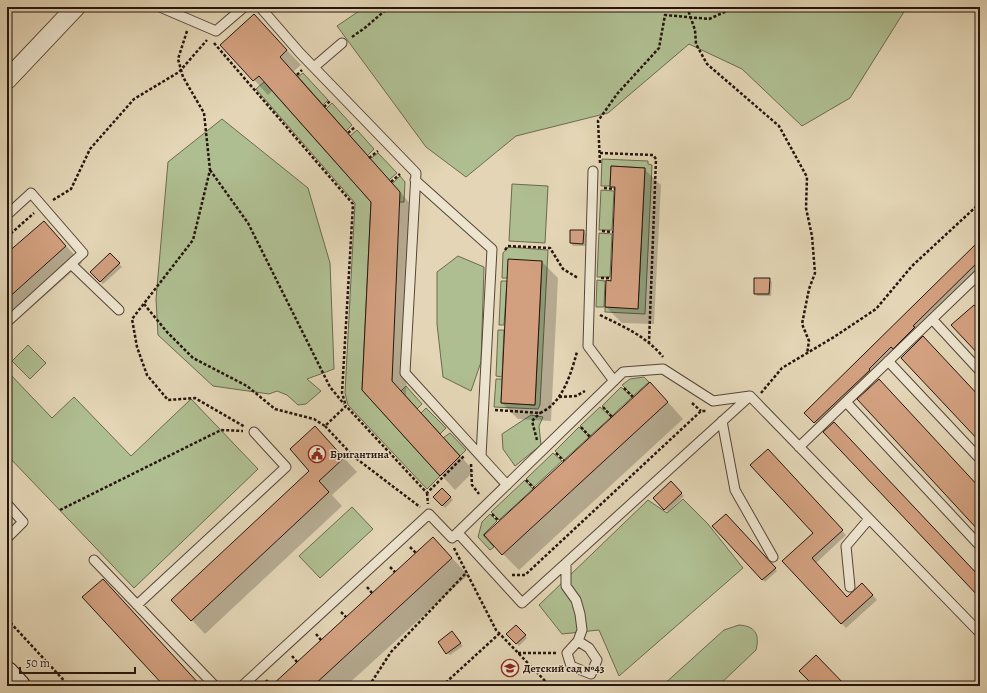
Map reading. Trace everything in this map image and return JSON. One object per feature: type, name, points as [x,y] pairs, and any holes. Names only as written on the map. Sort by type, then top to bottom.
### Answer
[{"type":"main road","points":[[7,673],[19,686]]},
{"type":"street","points":[[7,80],[76,7]]},
{"type":"lane","points":[[160,7],[216,31],[244,7]]},
{"type":"lane","points":[[260,7],[314,68],[416,173],[405,373],[508,485]]},
{"type":"lane","points":[[314,68],[342,44]]},
{"type":"lane","points":[[593,171],[588,346],[615,381]]},
{"type":"lane","points":[[415,180],[492,249],[481,456]]},
{"type":"lane","points":[[7,215],[31,193],[83,253],[7,322]]},
{"type":"lane","points":[[71,264],[119,310]]},
{"type":"lane","points":[[799,447],[932,319],[978,279]]},
{"type":"lane","points":[[932,319],[980,371]]},
{"type":"lane","points":[[888,361],[980,459]]},
{"type":"lane","points":[[242,686],[429,514],[452,538],[491,508],[508,485],[624,372],[663,369],[713,402],[752,398]]},
{"type":"lane","points":[[458,533],[522,603],[722,421],[752,398]]},
{"type":"lane","points":[[752,398],[980,633]]},
{"type":"lane","points":[[846,402],[980,546]]},
{"type":"lane","points":[[722,421],[735,490],[773,557]]},
{"type":"lane","points":[[137,605],[286,467],[254,432]]},
{"type":"lane","points":[[7,504],[23,522],[7,538]]},
{"type":"lane","points":[[850,587],[846,546],[869,519]]},
{"type":"lane","points":[[94,560],[215,686]]},
{"type":"lane","points":[[566,563],[566,586],[576,600],[582,630],[578,640],[567,653],[571,666],[591,674],[596,660],[589,648],[578,640]]},
{"type":"path","points":[[342,44],[366,27],[389,7]]},
{"type":"path","points":[[686,7],[695,30],[696,44],[707,64],[779,126],[808,177],[806,208],[812,236],[815,273],[809,289],[802,324],[808,341],[807,354]]},
{"type":"path","points":[[600,162],[598,121],[618,94],[658,48],[665,14],[709,20],[736,7]]},
{"type":"path","points":[[190,20],[178,59],[183,77],[204,113],[210,170],[193,240],[132,319],[137,347],[146,375],[168,400],[195,398],[254,432]]},
{"type":"path","points":[[7,238],[42,206],[71,189],[90,149],[134,99],[181,70],[210,38],[353,204],[342,393],[346,406]]},
{"type":"path","points":[[291,43],[292,58],[307,75]]},
{"type":"path","points":[[297,75],[302,70]]},
{"type":"path","points":[[326,95],[336,106]]},
{"type":"path","points":[[324,107],[331,100]]},
{"type":"path","points":[[351,121],[360,131]]},
{"type":"path","points":[[348,133],[356,127]]},
{"type":"path","points":[[374,146],[384,156]]},
{"type":"path","points":[[369,158],[378,151]]},
{"type":"path","points":[[600,153],[653,155],[656,159],[649,342]]},
{"type":"path","points":[[210,170],[248,223],[330,386],[346,406],[427,492],[469,451]]},
{"type":"path","points":[[391,182],[400,174],[403,177]]},
{"type":"path","points":[[600,188],[615,189]]},
{"type":"path","points":[[752,398],[782,368],[807,354],[876,309],[912,266],[980,203]]},
{"type":"path","points":[[598,231],[613,232]]},
{"type":"path","points":[[503,253],[508,246],[550,248],[563,269]]},
{"type":"path","points":[[596,277],[611,278]]},
{"type":"path","points":[[144,304],[167,332],[193,358],[247,386],[275,409],[314,419],[325,426],[353,456],[429,514]]},
{"type":"path","points":[[595,313],[632,330],[649,342],[664,359],[669,373]]},
{"type":"path","points":[[540,453],[532,421],[540,413],[546,410],[561,394],[577,353]]},
{"type":"path","points":[[559,397],[576,396],[615,381],[634,397]]},
{"type":"path","points":[[606,401],[601,406],[612,417]]},
{"type":"path","points":[[508,570],[513,576],[525,575],[701,411],[690,401]]},
{"type":"path","points":[[325,426],[346,406]]},
{"type":"path","points":[[493,410],[540,413]]},
{"type":"path","points":[[585,421],[579,426],[590,437]]},
{"type":"path","points":[[60,510],[221,430],[254,432]]},
{"type":"path","points":[[554,451],[564,461]]},
{"type":"path","points":[[471,462],[472,485],[491,508],[499,521]]},
{"type":"path","points":[[520,484],[529,474]]},
{"type":"path","points":[[524,479],[534,488]]},
{"type":"path","points":[[486,517],[491,508]]},
{"type":"path","points":[[452,544],[500,633],[550,686]]},
{"type":"path","points":[[409,546],[416,553]]},
{"type":"path","points":[[388,564],[394,572]]},
{"type":"path","points":[[369,686],[391,652],[467,572]]},
{"type":"path","points":[[365,585],[372,593]]},
{"type":"path","points":[[339,609],[346,617]]},
{"type":"path","points":[[7,619],[69,686]]},
{"type":"path","points":[[314,632],[321,640]]},
{"type":"path","points":[[442,686],[500,633]]},
{"type":"path","points":[[518,653],[567,653]]},
{"type":"path","points":[[290,654],[297,662]]},
{"type":"path","points":[[264,678],[271,686]]},
{"type":"green space","points":[[365,7],[907,7],[850,98],[802,126],[742,69],[689,44],[608,113],[516,136],[466,177],[426,147],[337,26]]},
{"type":"green space","points":[[303,73],[328,100],[323,105],[298,77]]},
{"type":"green space","points":[[264,82],[371,202],[362,390],[440,476],[427,489],[348,405],[345,393],[355,203],[256,89]]},
{"type":"green space","points":[[332,103],[352,125],[346,131],[326,109]]},
{"type":"green space","points":[[222,119],[308,188],[330,263],[334,369],[307,379],[321,391],[306,404],[298,405],[287,395],[277,391],[269,394],[213,386],[158,335],[156,299],[168,162]]},
{"type":"green space","points":[[357,130],[374,149],[367,156],[350,136]]},
{"type":"green space","points":[[378,153],[397,173],[389,180],[370,159]]},
{"type":"green space","points":[[602,159],[648,161],[648,164],[652,165],[645,314],[605,312],[605,307],[638,308],[645,168],[611,166],[610,186],[601,186]]},
{"type":"green space","points":[[400,176],[405,182],[404,202],[399,202],[392,184]]},
{"type":"green space","points":[[512,184],[548,186],[545,243],[509,241]]},
{"type":"green space","points":[[601,190],[614,191],[612,230],[599,230]]},
{"type":"green space","points":[[599,233],[612,234],[610,277],[597,277]]},
{"type":"green space","points":[[508,247],[548,250],[540,405],[538,409],[494,407],[496,379],[502,379],[501,403],[535,405],[542,261],[507,278],[502,278],[503,253]]},
{"type":"green space","points":[[458,256],[484,267],[481,362],[471,391],[443,377],[437,324],[437,272]]},
{"type":"green space","points":[[597,280],[605,281],[604,307],[596,307]]},
{"type":"green space","points":[[501,281],[507,281],[504,325],[499,325]]},
{"type":"green space","points":[[498,330],[504,330],[502,377],[496,376]]},
{"type":"green space","points":[[28,345],[46,363],[30,379],[12,361]]},
{"type":"green space","points":[[7,371],[52,418],[74,397],[131,456],[191,399],[258,469],[134,588],[7,455]]},
{"type":"green space","points":[[644,377],[649,382],[633,396],[622,385],[630,379]]},
{"type":"green space","points":[[406,386],[422,404],[417,409],[401,391]]},
{"type":"green space","points":[[621,387],[632,397],[612,416],[602,406]]},
{"type":"green space","points":[[600,407],[611,417],[590,436],[580,426]]},
{"type":"green space","points":[[426,408],[446,428],[440,434],[421,413]]},
{"type":"green space","points":[[531,415],[543,417],[539,426],[541,445],[515,466],[503,449],[502,434]]},
{"type":"green space","points":[[579,427],[589,437],[564,460],[555,451]]},
{"type":"green space","points":[[450,433],[466,450],[460,456],[443,438]]},
{"type":"green space","points":[[553,453],[562,461],[534,487],[526,479]]},
{"type":"green space","points":[[525,480],[533,489],[499,520],[491,512]]},
{"type":"green space","points":[[683,499],[708,524],[743,568],[619,676],[599,630],[562,634],[539,605],[648,500],[667,513]]},
{"type":"green space","points":[[352,507],[373,529],[320,578],[299,556]]},
{"type":"green space","points":[[490,514],[497,521],[483,535],[494,547],[490,550],[478,537],[482,522]]},
{"type":"green space","points":[[739,625],[749,627],[755,632],[757,635],[756,650],[718,686],[662,686],[724,630]]},
{"type":"building","points":[[254,14],[287,50],[280,57],[400,192],[392,381],[460,456],[440,476],[362,390],[371,202],[259,76],[253,81],[220,45]]},
{"type":"building","points":[[611,166],[645,168],[638,309],[605,307],[606,280],[611,281],[615,187],[610,187]]},
{"type":"building","points":[[44,221],[66,246],[7,299],[7,253]]},
{"type":"building","points":[[570,230],[584,230],[583,244],[570,243]]},
{"type":"building","points":[[980,240],[980,260],[913,326],[915,327],[893,349],[891,347],[869,369],[870,370],[814,423],[804,413]]},
{"type":"building","points":[[110,253],[120,263],[100,282],[90,272]]},
{"type":"building","points":[[508,259],[542,261],[535,405],[501,403]]},
{"type":"building","points":[[754,278],[770,278],[769,294],[754,294]]},
{"type":"building","points":[[974,305],[980,311],[980,356],[951,325]]},
{"type":"building","points":[[923,336],[980,397],[980,442],[901,358]]},
{"type":"building","points":[[879,379],[980,488],[980,532],[857,399]]},
{"type":"building","points":[[650,382],[668,402],[502,555],[484,535]]},
{"type":"building","points":[[834,422],[980,577],[980,598],[823,432]]},
{"type":"building","points":[[315,426],[344,458],[319,481],[329,492],[191,621],[171,600],[309,471],[290,449]]},
{"type":"building","points":[[768,449],[843,530],[812,558],[847,597],[862,583],[873,595],[841,624],[782,561],[813,533],[750,465]]},
{"type":"building","points":[[671,481],[682,493],[664,510],[653,498]]},
{"type":"building","points":[[442,488],[451,497],[442,506],[433,497]]},
{"type":"building","points":[[726,514],[776,568],[762,580],[712,526]]},
{"type":"building","points":[[433,537],[452,558],[313,686],[271,686]]},
{"type":"building","points":[[103,579],[201,686],[164,686],[82,597]]},
{"type":"building","points":[[516,625],[526,635],[516,644],[506,634]]},
{"type":"building","points":[[452,631],[461,643],[446,654],[438,642]]},
{"type":"building","points":[[816,655],[846,686],[814,686],[799,671]]},
{"type":"place","name":"Бригантина","points":[[317,454]]},
{"type":"place","name":"Детский сад №43","points":[[510,668]]}]
